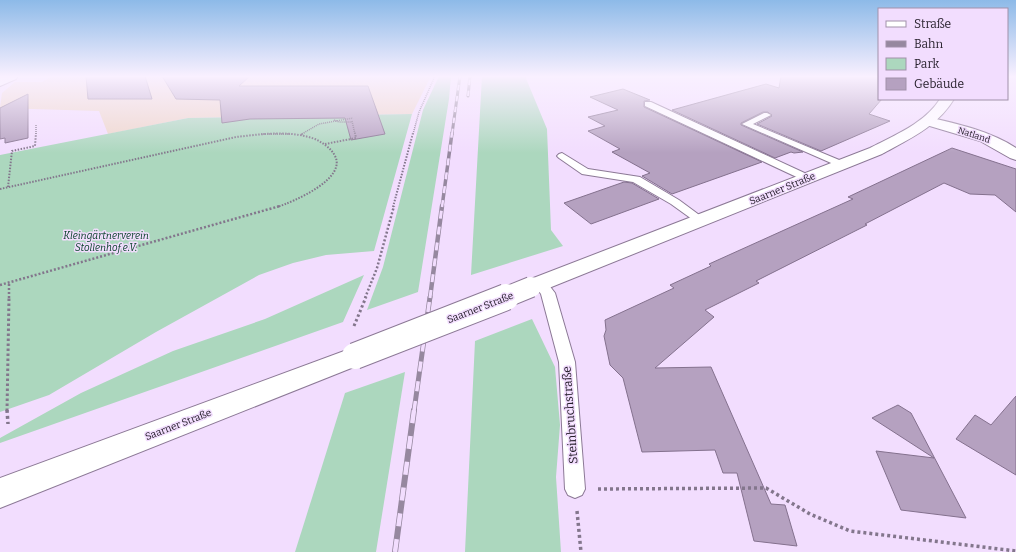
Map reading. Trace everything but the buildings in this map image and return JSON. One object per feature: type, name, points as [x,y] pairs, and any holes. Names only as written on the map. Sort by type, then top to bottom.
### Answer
[{"type":"main road","name":"Saarner Straße","points":[[0,493],[876,151],[928,121],[946,102]]},
{"type":"main road","name":"Natland","points":[[928,121],[993,141],[1016,154]]},
{"type":"lane","points":[[648,104],[807,178]]},
{"type":"lane","points":[[767,115],[746,124],[841,164]]},
{"type":"lane","points":[[562,156],[585,172],[636,179],[675,202],[700,220]]},
{"type":"lane","name":"Steinbruchstraße","points":[[536,285],[548,293],[567,362],[575,489]]},
{"type":"path","points":[[351,357],[350,336],[378,268],[419,112],[424,102]]},
{"type":"path","points":[[301,135],[317,123],[353,118]]},
{"type":"path","points":[[325,145],[356,138],[352,121],[339,122],[333,120]]},
{"type":"path","points":[[8,188],[12,151],[35,146],[36,125]]},
{"type":"path","points":[[0,189],[236,137],[266,134],[301,135],[318,140],[336,154],[338,160],[337,167],[326,181],[316,189],[292,201],[0,285]]},
{"type":"path","points":[[8,424],[9,282]]},
{"type":"path","points":[[581,552],[575,489],[766,488],[810,514],[850,531],[1016,551]]},
{"type":"shaded area","points":[[1,102],[418,102],[412,114],[188,118],[108,134],[99,111],[0,108]]},
{"type":"green space","points":[[427,102],[449,102],[418,292],[367,310],[383,267],[423,110]]},
{"type":"green space","points":[[481,102],[536,102],[547,129],[551,230],[563,246],[471,275]]},
{"type":"green space","name":"Kleingärtnerverein Stollenhof e.V.","points":[[412,114],[374,251],[326,255],[293,263],[259,275],[156,332],[49,395],[0,412],[0,155],[188,118]]},
{"type":"green space","points":[[364,275],[343,322],[0,443],[0,438],[81,393],[173,351],[265,319]]},
{"type":"green space","points":[[532,319],[555,367],[560,425],[556,477],[561,552],[465,552],[475,341]]},
{"type":"green space","points":[[405,372],[376,552],[295,552],[345,393]]},
{"type":"railway","points":[[452,134],[456,102]]},
{"type":"railway","points":[[442,207],[452,133]]},
{"type":"railway","points":[[430,298],[442,206]]},
{"type":"railway","points":[[414,411],[430,297]]},
{"type":"railway","points":[[395,552],[414,410]]}]
